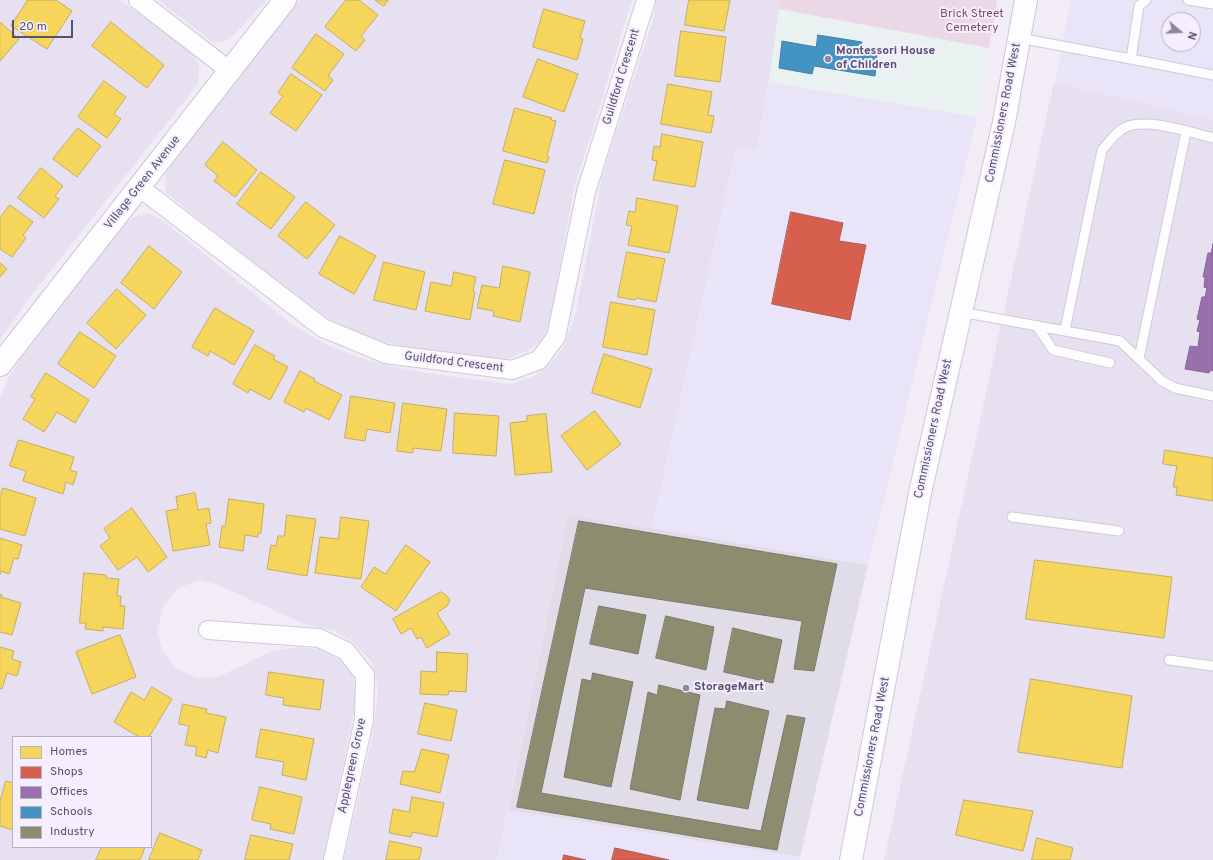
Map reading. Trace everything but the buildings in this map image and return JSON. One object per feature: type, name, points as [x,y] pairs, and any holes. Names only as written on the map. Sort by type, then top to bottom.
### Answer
[{"type":"main road","name":"Village Green Avenue","points":[[0,365],[285,0]]},
{"type":"main road","name":"Commissioners Road West","points":[[851,860],[920,493],[1004,122],[1026,0]]},
{"type":"street","points":[[138,0],[230,71]]},
{"type":"street","name":"Guildford Crescent","points":[[139,187],[323,328],[386,354],[512,370],[539,360],[556,337],[586,192],[646,0]]},
{"type":"street","name":"Applegreen Grove","points":[[208,630],[319,638],[346,651],[365,675],[364,720],[333,860]]},
{"type":"lane","points":[[1131,59],[1139,6],[1146,0]]},
{"type":"lane","points":[[1188,0],[1213,4]]},
{"type":"lane","points":[[1019,38],[1213,75]]},
{"type":"lane","points":[[1065,330],[1102,150],[1112,137],[1124,128],[1137,124],[1154,125],[1213,138]]},
{"type":"lane","points":[[1139,358],[1186,132]]},
{"type":"lane","points":[[960,312],[1120,341],[1162,381],[1175,388],[1213,396]]},
{"type":"lane","points":[[1037,326],[1054,350],[1110,363]]},
{"type":"lane","points":[[1012,517],[1119,531]]},
{"type":"lane","points":[[1169,660],[1213,666]]},
{"type":"shaded area","points":[[0,0],[120,0],[190,51],[199,64],[198,84],[26,302],[0,340]]},
{"type":"shaded area","points":[[158,0],[267,0],[229,40],[214,43]]},
{"type":"shaded area","points":[[299,0],[632,0],[574,187],[551,318],[543,340],[527,351],[506,359],[396,345],[362,335],[321,314],[280,284],[165,192],[166,174],[182,150]]},
{"type":"shaded area","points":[[657,0],[782,0],[757,151],[736,148],[652,528],[568,514],[497,860],[344,860],[373,732],[378,691],[372,662],[353,642],[333,630],[306,625],[221,586],[200,580],[178,588],[163,607],[157,631],[162,650],[176,668],[197,678],[218,677],[272,651],[299,647],[318,649],[339,660],[352,674],[357,698],[323,860],[0,860],[0,397],[9,377],[39,328],[127,222],[138,215],[150,214],[161,219],[290,323],[329,346],[373,362],[425,373],[510,384],[532,377],[548,366],[563,348],[575,316],[603,173],[653,20]]},
{"type":"shaded area","points":[[1071,0],[1213,0],[1213,119],[1054,82]]},
{"type":"shaded area","points":[[779,9],[989,48],[977,117],[769,82]]},
{"type":"shaded area","points":[[769,82],[977,117],[868,565],[652,528],[736,148],[757,151]]},
{"type":"shaded area","points":[[1054,82],[1213,119],[1213,860],[884,860]]},
{"type":"shaded area","name":"StorageMart","points":[[568,514],[868,565],[800,857],[508,810]]},
{"type":"shaded area","points":[[508,810],[800,857],[799,860],[497,860]]},
{"type":"green space","name":"Brick Street Cemetery","points":[[781,0],[997,0],[989,48],[779,9]]},
{"type":"place","name":"Montessori House of Children","points":[[828,59]]},
{"type":"place","name":"StorageMart","points":[[686,688]]}]
